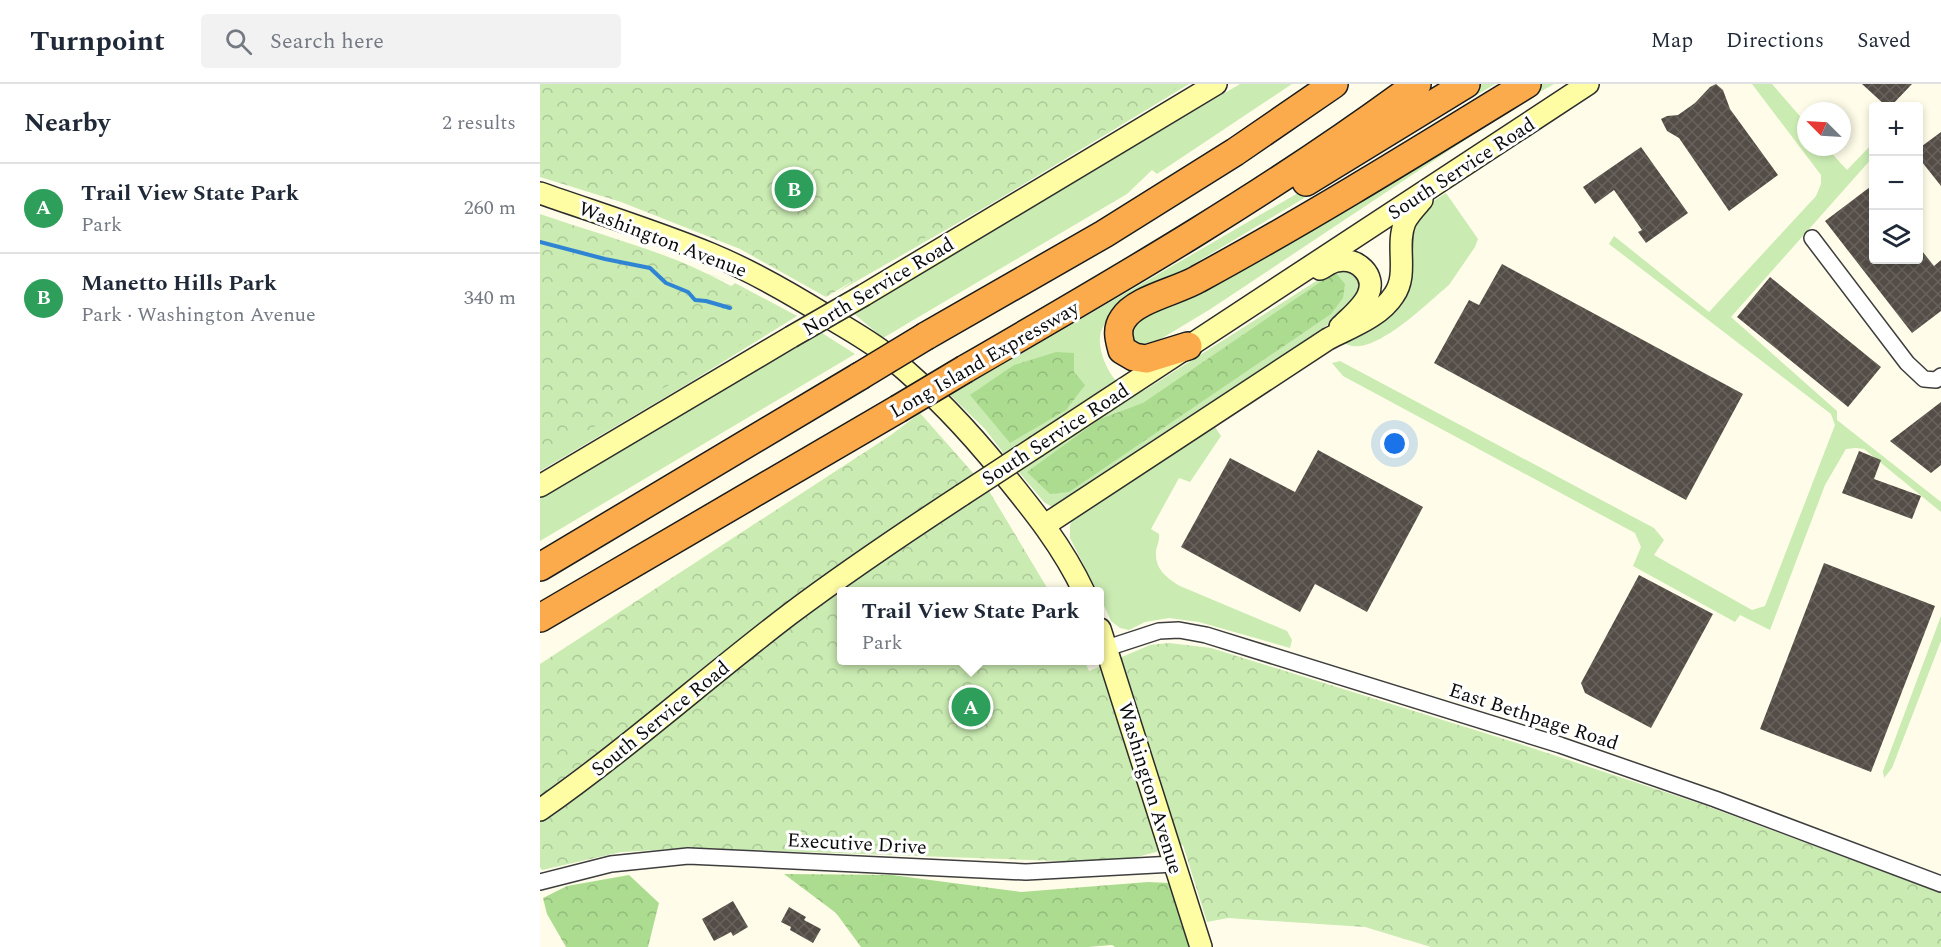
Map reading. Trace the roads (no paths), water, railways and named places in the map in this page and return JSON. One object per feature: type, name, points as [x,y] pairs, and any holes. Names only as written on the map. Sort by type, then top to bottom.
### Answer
[{"type":"highway","points":[[540,567],[926,336],[1104,234],[1235,152],[1334,84]]},
{"type":"highway","name":"Long Island Expressway","points":[[540,618],[1126,276],[1268,187],[1417,84]]},
{"type":"highway","points":[[1126,276],[1300,184],[1466,84]]},
{"type":"highway","points":[[1188,346],[1146,359],[1134,357],[1122,350],[1118,335],[1123,319],[1143,302],[1191,283],[1238,258],[1527,84]]},
{"type":"main road","name":"North Service Road","points":[[540,486],[864,296],[1216,84]]},
{"type":"main road","name":"South Service Road","points":[[540,810],[592,772],[789,614],[877,551],[1587,84]]},
{"type":"main road","points":[[1046,525],[1328,339],[1371,317],[1394,296],[1400,280],[1401,237],[1406,221],[1442,180]]},
{"type":"main road","name":"Washington Avenue","points":[[540,193],[712,254],[797,297],[856,333],[891,358],[973,437],[1046,525],[1082,587]]},
{"type":"main road","points":[[1238,314],[1335,261],[1352,262],[1366,271],[1370,278],[1371,288],[1367,297],[1328,339]]},
{"type":"main road","name":"Washington Avenue","points":[[1104,641],[1201,947]]},
{"type":"street","points":[[1812,238],[1907,363],[1924,379],[1936,380],[1941,376]]},
{"type":"street","name":"East Bethpage Road","points":[[1104,638],[1179,630],[1206,635],[1560,745],[1726,803],[1941,884]]},
{"type":"street","name":"Executive Drive","points":[[540,882],[611,864],[688,856],[1026,872],[1174,864]]},
{"type":"waterway","points":[[540,242],[650,268],[666,283],[688,292],[695,300],[730,308]]},
{"type":"place","name":"Manetto Hills Park","points":[[794,189]]},
{"type":"place","name":"Trail View State Park","points":[[971,707]]}]
